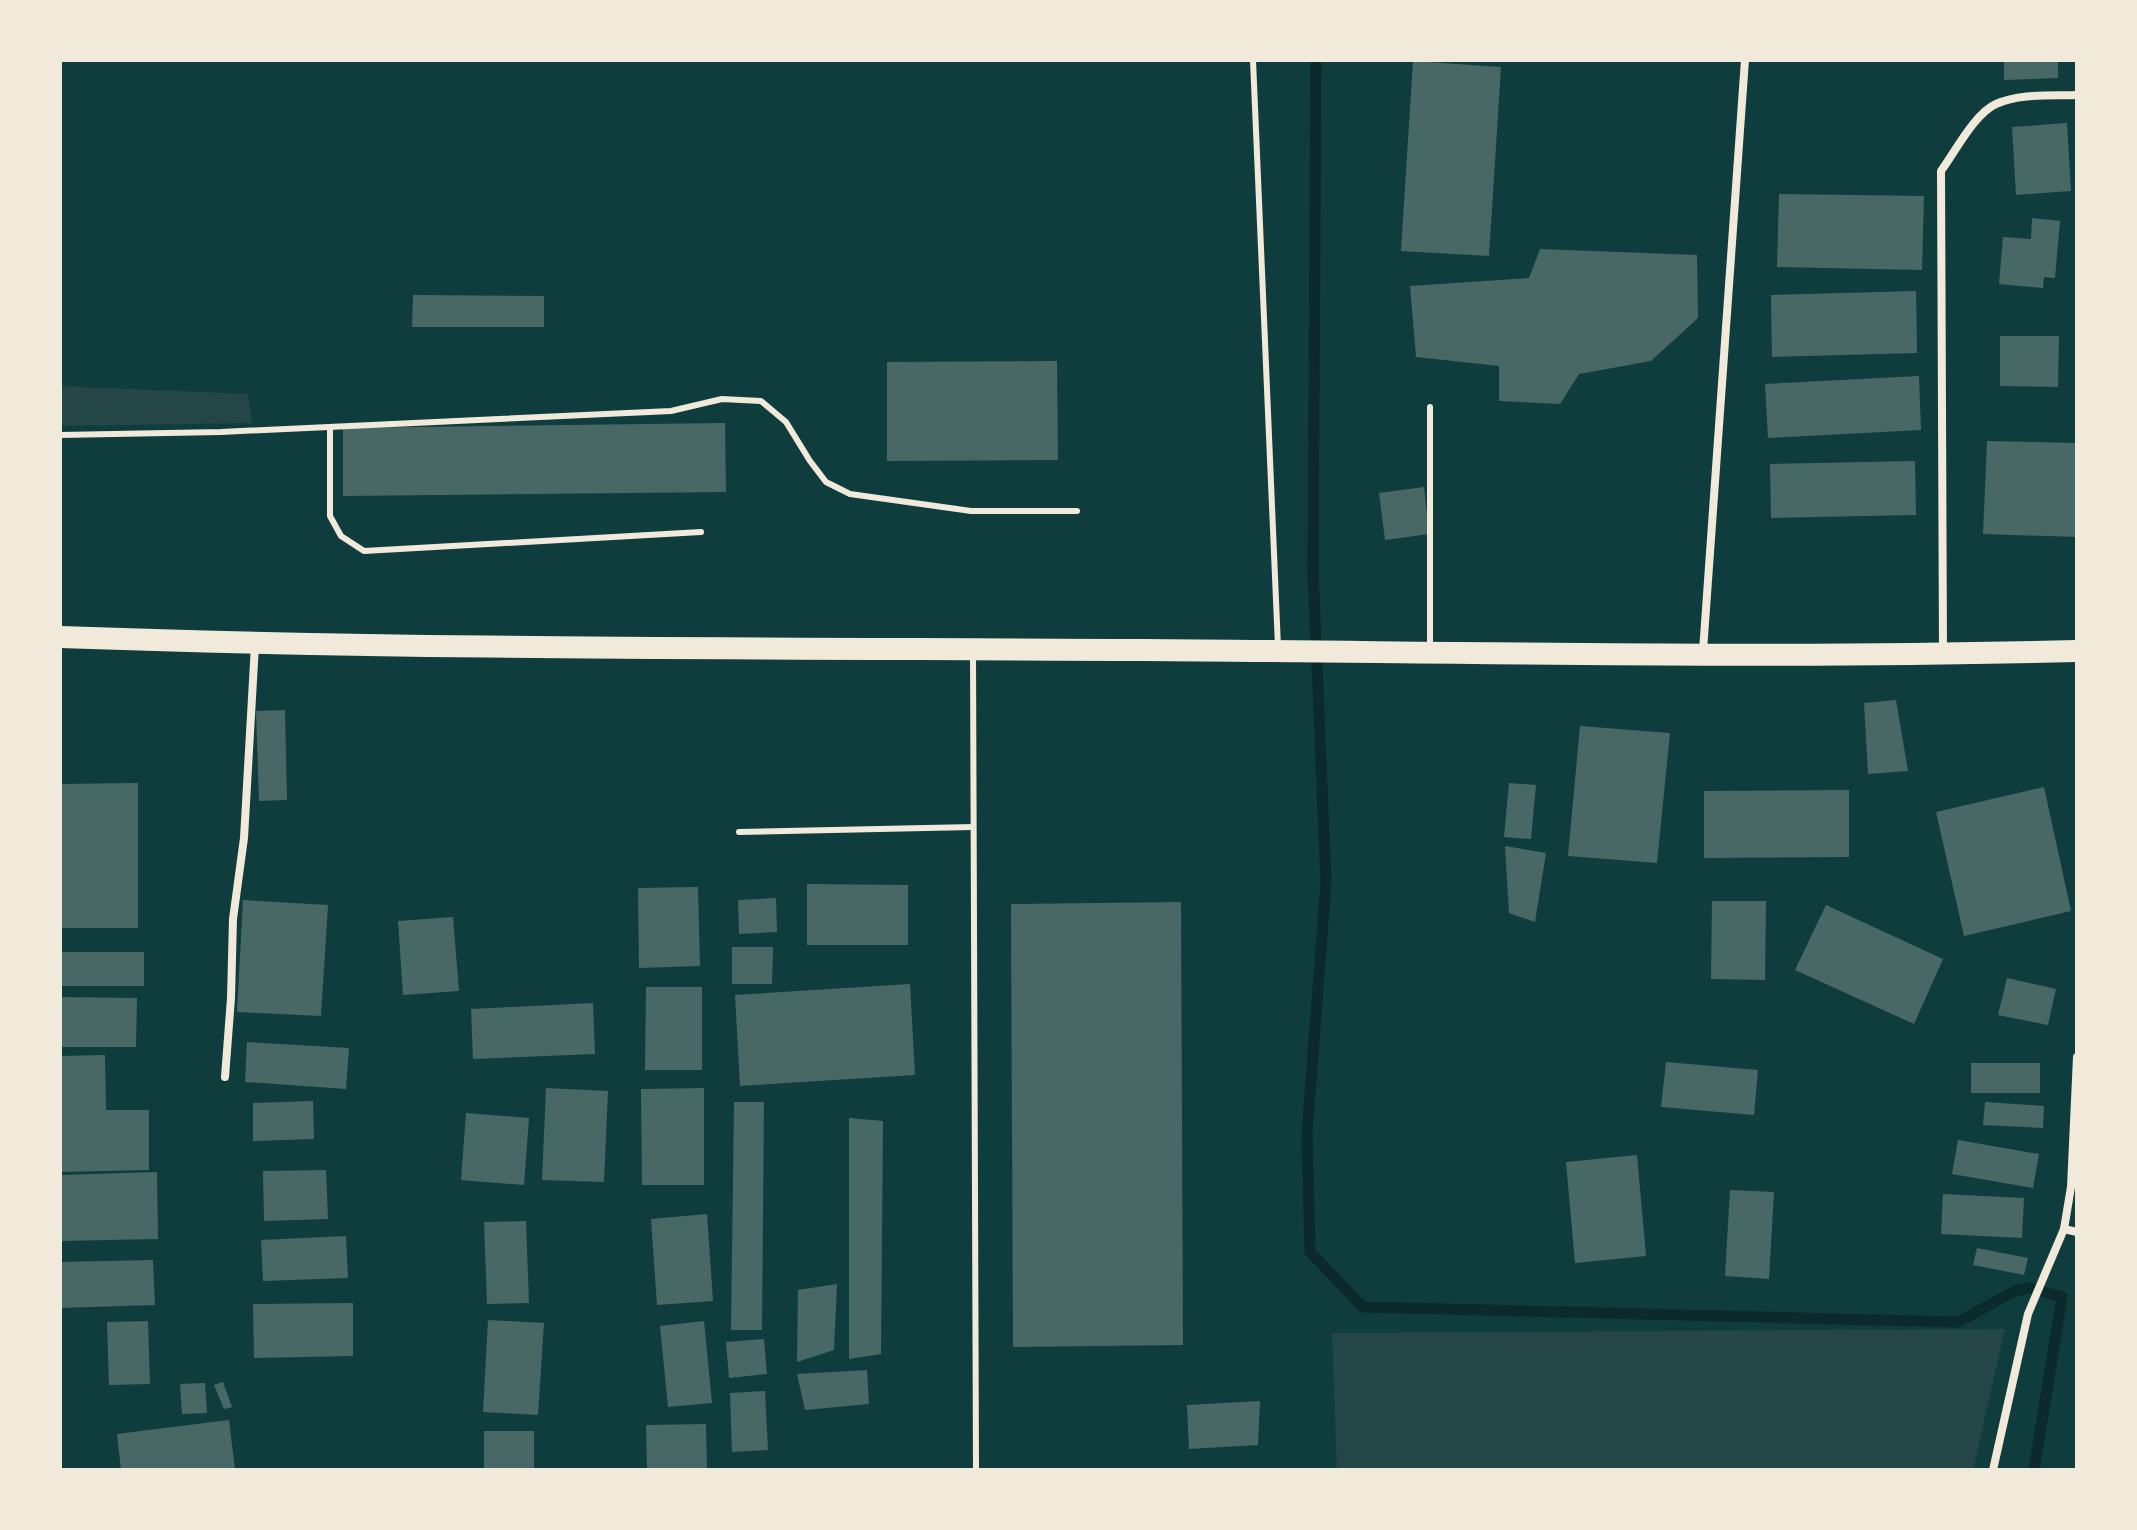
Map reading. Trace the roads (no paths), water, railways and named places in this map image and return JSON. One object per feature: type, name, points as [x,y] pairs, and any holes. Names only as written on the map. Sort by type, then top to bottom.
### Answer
[{"type":"highway","points":[[60,637],[255,644],[1703,656],[2077,651]]},
{"type":"street","points":[[1703,656],[1745,60]]},
{"type":"street","points":[[1943,654],[1941,171],[1972,125],[1994,104],[2014,99],[2077,95]]},
{"type":"street","points":[[225,1077],[233,919],[244,838],[255,644]]},
{"type":"street","points":[[1993,1470],[2028,1314],[2064,1229],[2071,1187],[2077,1057]]},
{"type":"street","points":[[2064,1229],[2077,1232]]},
{"type":"lane","points":[[1253,60],[1279,651]]},
{"type":"lane","points":[[60,435],[221,432],[671,411],[722,399],[761,401],[786,422],[826,482],[850,494],[971,511],[1077,511]]},
{"type":"lane","points":[[1430,407],[1430,652]]},
{"type":"lane","points":[[330,427],[330,516],[341,536],[364,551],[701,532]]},
{"type":"lane","points":[[973,649],[976,1470]]},
{"type":"lane","points":[[739,832],[973,827]]},
{"type":"waterway","points":[[1316,60],[1313,570],[1326,882],[1307,1133],[1310,1252],[1363,1307],[1958,1322],[2015,1291],[2030,1288],[2062,1297],[2034,1470]]}]
